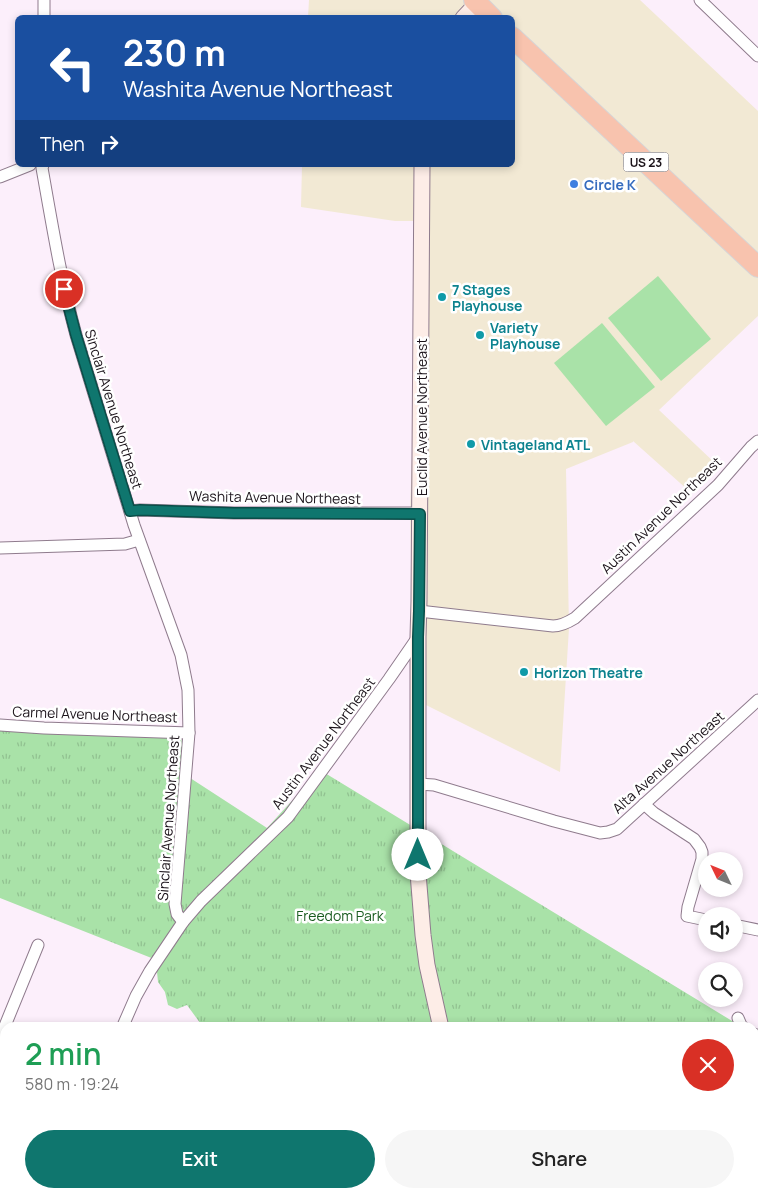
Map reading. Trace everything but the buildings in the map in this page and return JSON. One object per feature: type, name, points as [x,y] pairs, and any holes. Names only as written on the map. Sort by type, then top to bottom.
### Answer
[{"type":"highway","points":[[474,5],[488,15]]},
{"type":"highway","name":"US 23","points":[[515,39],[758,268]]},
{"type":"street","points":[[44,0],[44,15]]},
{"type":"street","points":[[700,0],[758,56]]},
{"type":"street","points":[[0,177],[25,167]]},
{"type":"street","name":"Sinclair Avenue Northeast","points":[[42,167],[67,304],[139,540],[181,655],[188,690],[189,732],[175,904],[177,914],[183,922]]},
{"type":"street","name":"Euclid Avenue Northeast","points":[[422,167],[418,873],[423,935],[440,1022]]},
{"type":"street","name":"Austin Avenue Northeast","points":[[419,611],[553,626],[568,623],[718,485],[755,444],[758,434]]},
{"type":"street","name":"Washita Avenue Northeast","points":[[130,511],[420,514]]},
{"type":"street","points":[[0,548],[125,544],[139,540]]},
{"type":"street","name":"Austin Avenue Northeast","points":[[125,1022],[150,971],[183,922],[201,901],[288,817],[418,637]]},
{"type":"street","name":"Alta Avenue Northeast","points":[[418,784],[434,785],[554,821],[600,833],[608,832],[617,829],[758,700]]},
{"type":"street","name":"Carmel Avenue Northeast","points":[[0,725],[189,732]]},
{"type":"street","points":[[644,804],[654,813],[694,839],[700,847],[702,859],[688,906],[687,916],[698,918]]},
{"type":"street","points":[[743,927],[758,930]]},
{"type":"street","points":[[7,1022],[38,945]]},
{"type":"shaded area","points":[[309,0],[640,0],[758,111],[758,316],[659,410],[716,464],[689,491],[633,441],[566,469],[569,628],[560,772],[414,699],[410,512],[420,221],[395,221],[301,207],[302,167],[515,167],[515,15],[308,15]]},
{"type":"green space","points":[[658,276],[711,339],[661,381],[608,318]]},
{"type":"green space","points":[[602,323],[655,387],[606,426],[554,363]]},
{"type":"green space","name":"Freedom Park","points":[[0,725],[181,735],[184,774],[267,828],[320,770],[698,1000],[698,1007],[709,1007],[734,1022],[199,1022],[187,1005],[177,1009],[168,1005],[165,992],[158,982],[154,959],[0,898]]},
{"type":"place","name":"Circle K","points":[[574,184]]},
{"type":"place","name":"7 Stages Playhouse","points":[[442,297]]},
{"type":"place","name":"Variety Playhouse","points":[[480,335]]},
{"type":"place","name":"Vintageland ATL","points":[[471,444]]},
{"type":"place","name":"Horizon Theatre","points":[[524,672]]},
{"type":"route","points":[[64,289],[76,335],[130,511],[420,514],[418,855]]}]
